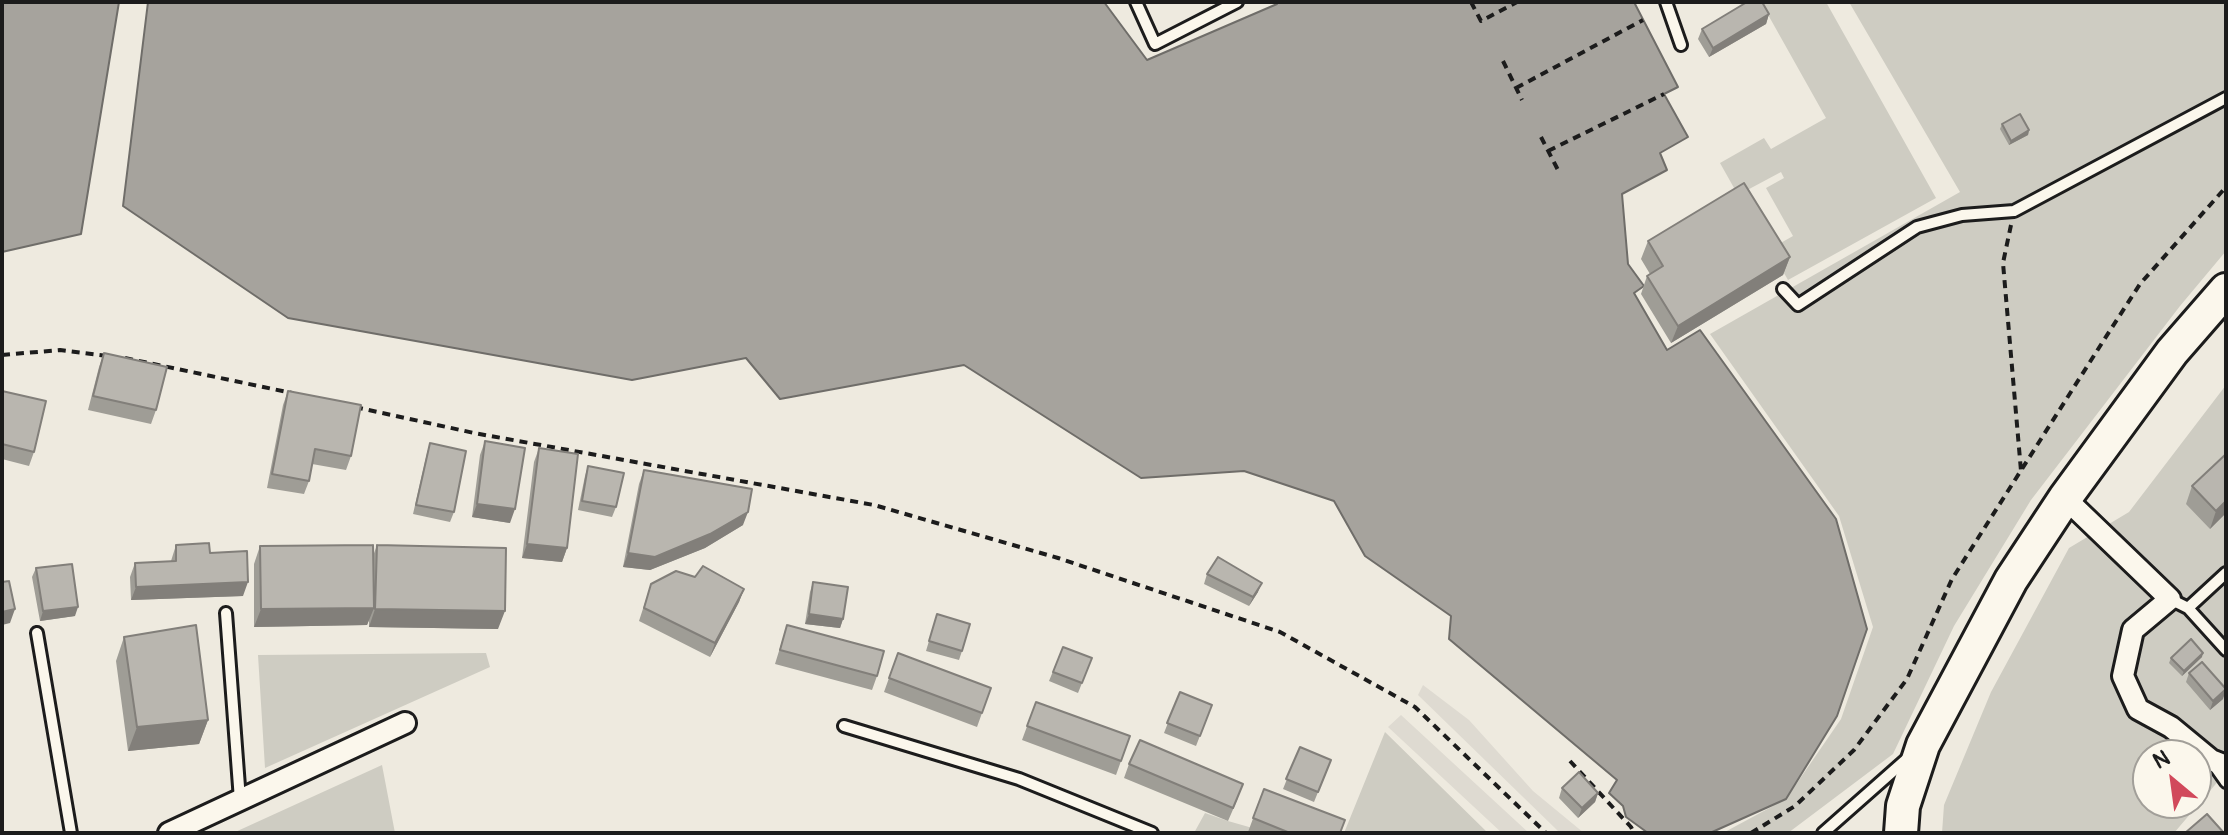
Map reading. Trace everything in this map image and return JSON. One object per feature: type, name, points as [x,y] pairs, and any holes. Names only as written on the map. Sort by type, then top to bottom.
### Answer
[{"type":"main road","points":[[1901,833],[1903,806],[1923,745],[2011,580],[2065,498],[2172,352],[2226,290]]},
{"type":"street","points":[[2065,498],[2179,604],[2133,630],[2123,676],[2138,709],[2171,727],[2218,763]]},
{"type":"street","points":[[169,833],[405,723]]},
{"type":"lane","points":[[1136,2],[1155,44],[1237,2]]},
{"type":"lane","points":[[1666,2],[1681,45]]},
{"type":"lane","points":[[1783,289],[1798,305],[1917,227],[1962,215],[2014,211],[2226,98]]},
{"type":"lane","points":[[2226,573],[2179,604],[2226,650]]},
{"type":"lane","points":[[226,613],[240,800]]},
{"type":"lane","points":[[37,633],[71,833]]},
{"type":"lane","points":[[844,726],[1019,779],[1152,833]]},
{"type":"lane","points":[[1823,833],[1923,745]]},
{"type":"lane","points":[[2218,763],[2226,782]]},
{"type":"path","points":[[1471,2],[1481,21],[1517,2]]},
{"type":"path","points":[[1516,88],[1643,20]]},
{"type":"path","points":[[1503,61],[1522,100]]},
{"type":"path","points":[[1548,151],[1664,94]]},
{"type":"path","points":[[1541,137],[1559,172]]},
{"type":"path","points":[[1751,833],[1795,806],[1854,750],[1907,679],[1952,579],[2140,284],[2226,187]]},
{"type":"path","points":[[2014,211],[2003,263],[2021,471]]},
{"type":"path","points":[[2,355],[60,350],[145,360],[294,393]]},
{"type":"path","points":[[354,406],[474,433],[874,505],[1058,558],[1280,632],[1415,707],[1546,833]]},
{"type":"path","points":[[1570,761],[1634,833]]},
{"type":"shaded area","points":[[2,2],[119,2],[81,234],[2,252]]},
{"type":"shaded area","points":[[148,2],[1104,2],[1147,60],[1276,2],[1634,2],[1678,87],[1664,94],[1688,137],[1660,153],[1667,170],[1622,194],[1628,264],[1644,286],[1634,293],[1667,350],[1700,330],[1836,519],[1867,629],[1837,716],[1786,799],[1710,833],[1648,833],[1626,817],[1623,806],[1609,793],[1617,780],[1449,639],[1451,616],[1365,556],[1334,501],[1244,471],[1141,478],[964,365],[780,399],[746,358],[632,380],[288,318],[123,206]]},
{"type":"shaded area","points":[[1826,2],[1936,198],[1788,280],[1770,249],[1793,236],[1766,188],[1784,178],[1781,172],[1738,195],[1720,163],[1764,138],[1771,149],[1826,118],[1762,4]]},
{"type":"shaded area","points":[[1849,2],[2226,2],[2226,251],[2031,500],[1954,626],[1893,754],[1788,833],[1723,833],[1786,799],[1841,719],[1873,627],[1839,516],[1710,334],[1960,192]]},
{"type":"shaded area","points":[[2226,385],[2226,772],[2212,788],[2212,739],[2132,739],[2132,819],[2186,819],[2174,833],[1942,833],[1944,805],[1991,692],[2069,548],[2129,512]]},
{"type":"shaded area","points":[[486,653],[490,667],[265,768],[258,655]]},
{"type":"shaded area","points":[[1423,685],[1469,720],[1533,791],[1584,833],[1560,833],[1418,695]]},
{"type":"shaded area","points":[[1401,715],[1529,833],[1502,833],[1388,727]]},
{"type":"shaded area","points":[[1385,732],[1488,833],[1344,833]]},
{"type":"shaded area","points":[[382,765],[395,833],[233,833]]},
{"type":"shaded area","points":[[1205,813],[1228,821],[1270,833],[1194,833]]},
{"type":"building","points":[[1747,2],[1762,2],[1769,14],[1713,48],[1702,29]]},
{"type":"building","points":[[2020,114],[2029,130],[2011,141],[2002,124]]},
{"type":"building","points":[[1744,183],[1790,257],[1678,326],[1647,276],[1663,266],[1648,241]]},
{"type":"building","points":[[104,353],[167,367],[156,410],[93,396]]},
{"type":"building","points":[[2,391],[46,401],[34,452],[2,444]]},
{"type":"building","points":[[288,391],[361,405],[351,456],[315,449],[309,481],[272,474]]},
{"type":"building","points":[[485,441],[525,448],[515,509],[477,504]]},
{"type":"building","points":[[430,443],[466,451],[454,512],[416,505]]},
{"type":"building","points":[[539,448],[578,454],[567,548],[527,544]]},
{"type":"building","points":[[2226,454],[2226,501],[2216,511],[2192,486]]},
{"type":"building","points":[[588,466],[624,473],[616,507],[582,501]]},
{"type":"building","points":[[644,470],[752,489],[748,512],[710,534],[655,557],[628,553]]},
{"type":"building","points":[[209,543],[210,553],[247,551],[248,582],[136,587],[135,563],[176,561],[176,545]]},
{"type":"building","points":[[373,545],[374,608],[261,609],[260,546]]},
{"type":"building","points":[[377,545],[506,548],[505,611],[375,609]]},
{"type":"building","points":[[1218,557],[1262,583],[1253,597],[1207,574]]},
{"type":"building","points":[[72,564],[78,607],[43,611],[36,568]]},
{"type":"building","points":[[703,566],[744,589],[715,643],[644,608],[651,584],[676,571],[695,577]]},
{"type":"building","points":[[9,581],[15,609],[2,612],[2,582]]},
{"type":"building","points":[[813,582],[848,587],[843,619],[809,614]]},
{"type":"building","points":[[937,614],[970,624],[962,651],[929,641]]},
{"type":"building","points":[[196,625],[208,720],[137,727],[124,637]]},
{"type":"building","points":[[787,625],[884,651],[877,676],[780,650]]},
{"type":"building","points":[[2191,639],[2203,653],[2184,671],[2171,658]]},
{"type":"building","points":[[1063,647],[1092,658],[1082,683],[1053,672]]},
{"type":"building","points":[[898,653],[991,688],[982,713],[889,678]]},
{"type":"building","points":[[2202,662],[2226,689],[2213,701],[2189,673]]},
{"type":"building","points":[[1180,692],[1212,705],[1200,736],[1167,723]]},
{"type":"building","points":[[1036,702],[1130,736],[1121,761],[1027,726]]},
{"type":"building","points":[[1140,740],[1243,784],[1233,808],[1129,764]]},
{"type":"building","points":[[1300,747],[1331,760],[1318,792],[1286,779]]},
{"type":"building","points":[[1579,772],[1598,793],[1582,808],[1562,788]]},
{"type":"building","points":[[1264,789],[1345,820],[1340,833],[1290,833],[1253,818]]},
{"type":"building","points":[[2201,819],[2211,819],[2224,833],[2185,833]]}]
